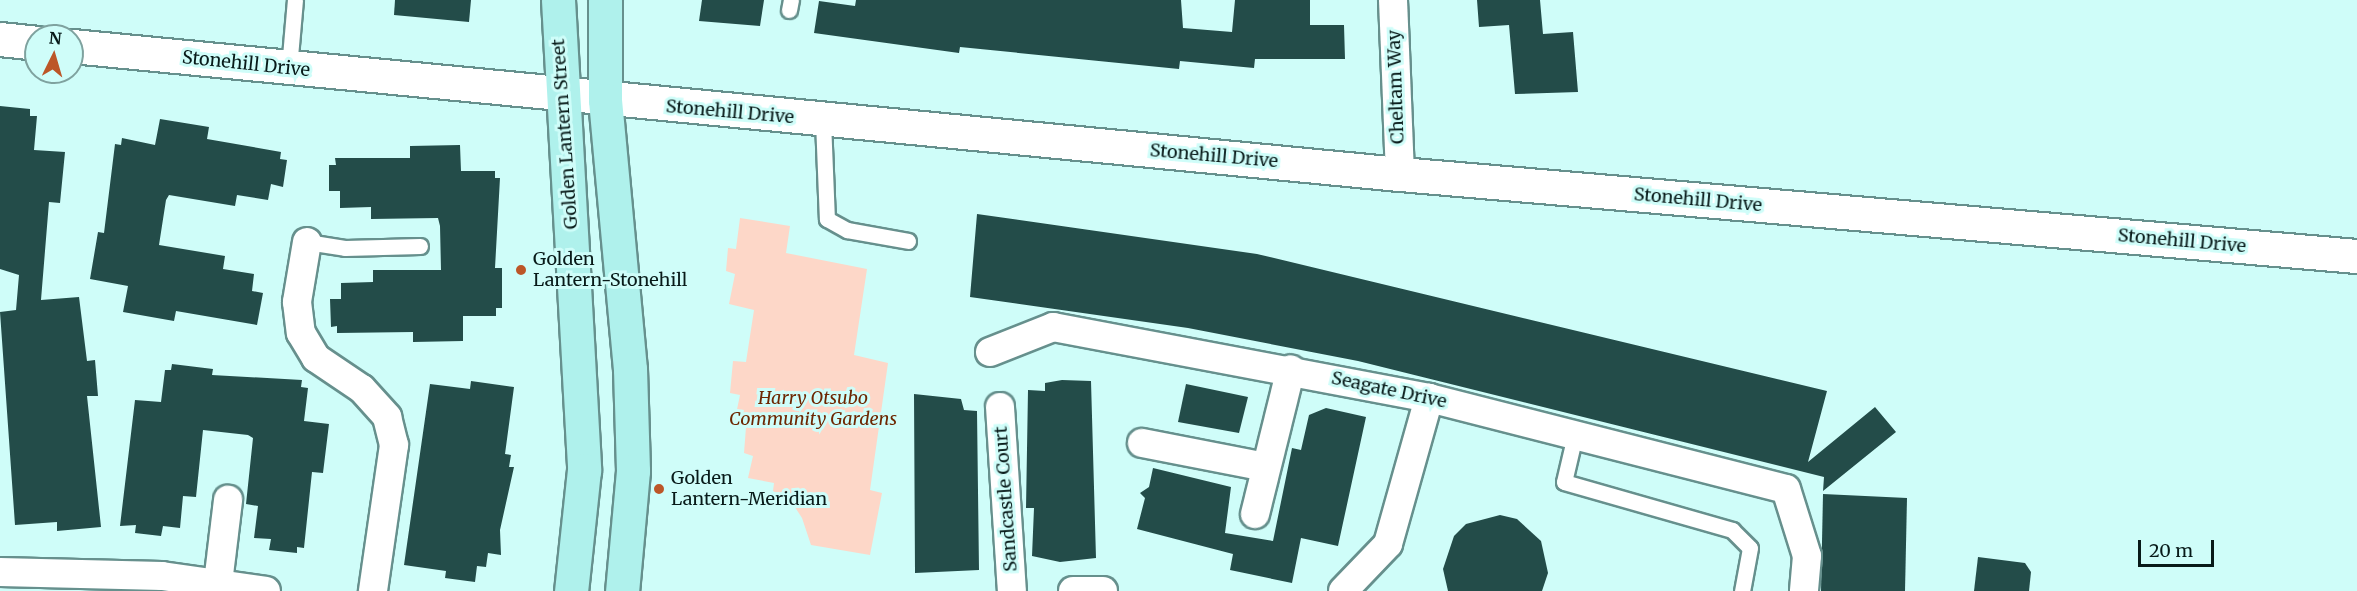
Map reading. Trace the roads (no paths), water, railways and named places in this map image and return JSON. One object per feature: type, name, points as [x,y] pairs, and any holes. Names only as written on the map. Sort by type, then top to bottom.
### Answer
[{"type":"main road","name":"Golden Lantern Street","points":[[558,0],[560,96],[580,366],[584,470],[574,576]]},
{"type":"main road","points":[[605,0],[605,100],[630,380],[633,471],[622,591]]},
{"type":"main road","points":[[0,39],[24,42]]},
{"type":"main road","name":"Stonehill Drive","points":[[84,47],[560,96],[1400,174],[2357,256]]},
{"type":"main road","points":[[574,576],[585,591]]},
{"type":"street","name":"Cheltam Way","points":[[1393,0],[1400,174]]},
{"type":"street","points":[[307,242],[297,302],[301,333],[316,358],[362,389],[387,417],[394,445],[373,591]]},
{"type":"street","name":"Seagate Drive","points":[[990,352],[1053,327],[1291,369],[1429,398],[1786,489],[1807,556],[1804,591]]},
{"type":"street","points":[[1255,514],[1291,369]]},
{"type":"street","points":[[1344,591],[1388,544],[1429,398]]},
{"type":"street","name":"Sandcastle Court","points":[[1000,407],[1012,591]]},
{"type":"street","points":[[1142,443],[1265,467]]},
{"type":"street","points":[[228,500],[228,587]]},
{"type":"street","points":[[0,572],[68,582],[228,587],[266,591]]},
{"type":"street","points":[[1073,591],[1103,591]]},
{"type":"lane","points":[[289,69],[295,0]]},
{"type":"lane","points":[[823,121],[827,219],[848,230],[908,241]]},
{"type":"lane","points":[[307,242],[345,248],[420,246]]},
{"type":"lane","points":[[1575,435],[1564,482],[1732,530],[1750,548],[1742,591]]},
{"type":"place","name":"Golden Lantern-Stonehill","points":[[521,270]]},
{"type":"place","name":"Golden Lantern-Meridian","points":[[659,489]]},
{"type":"park label","name":"Harry Otsubo Community Gardens","points":[[813,409]]}]
